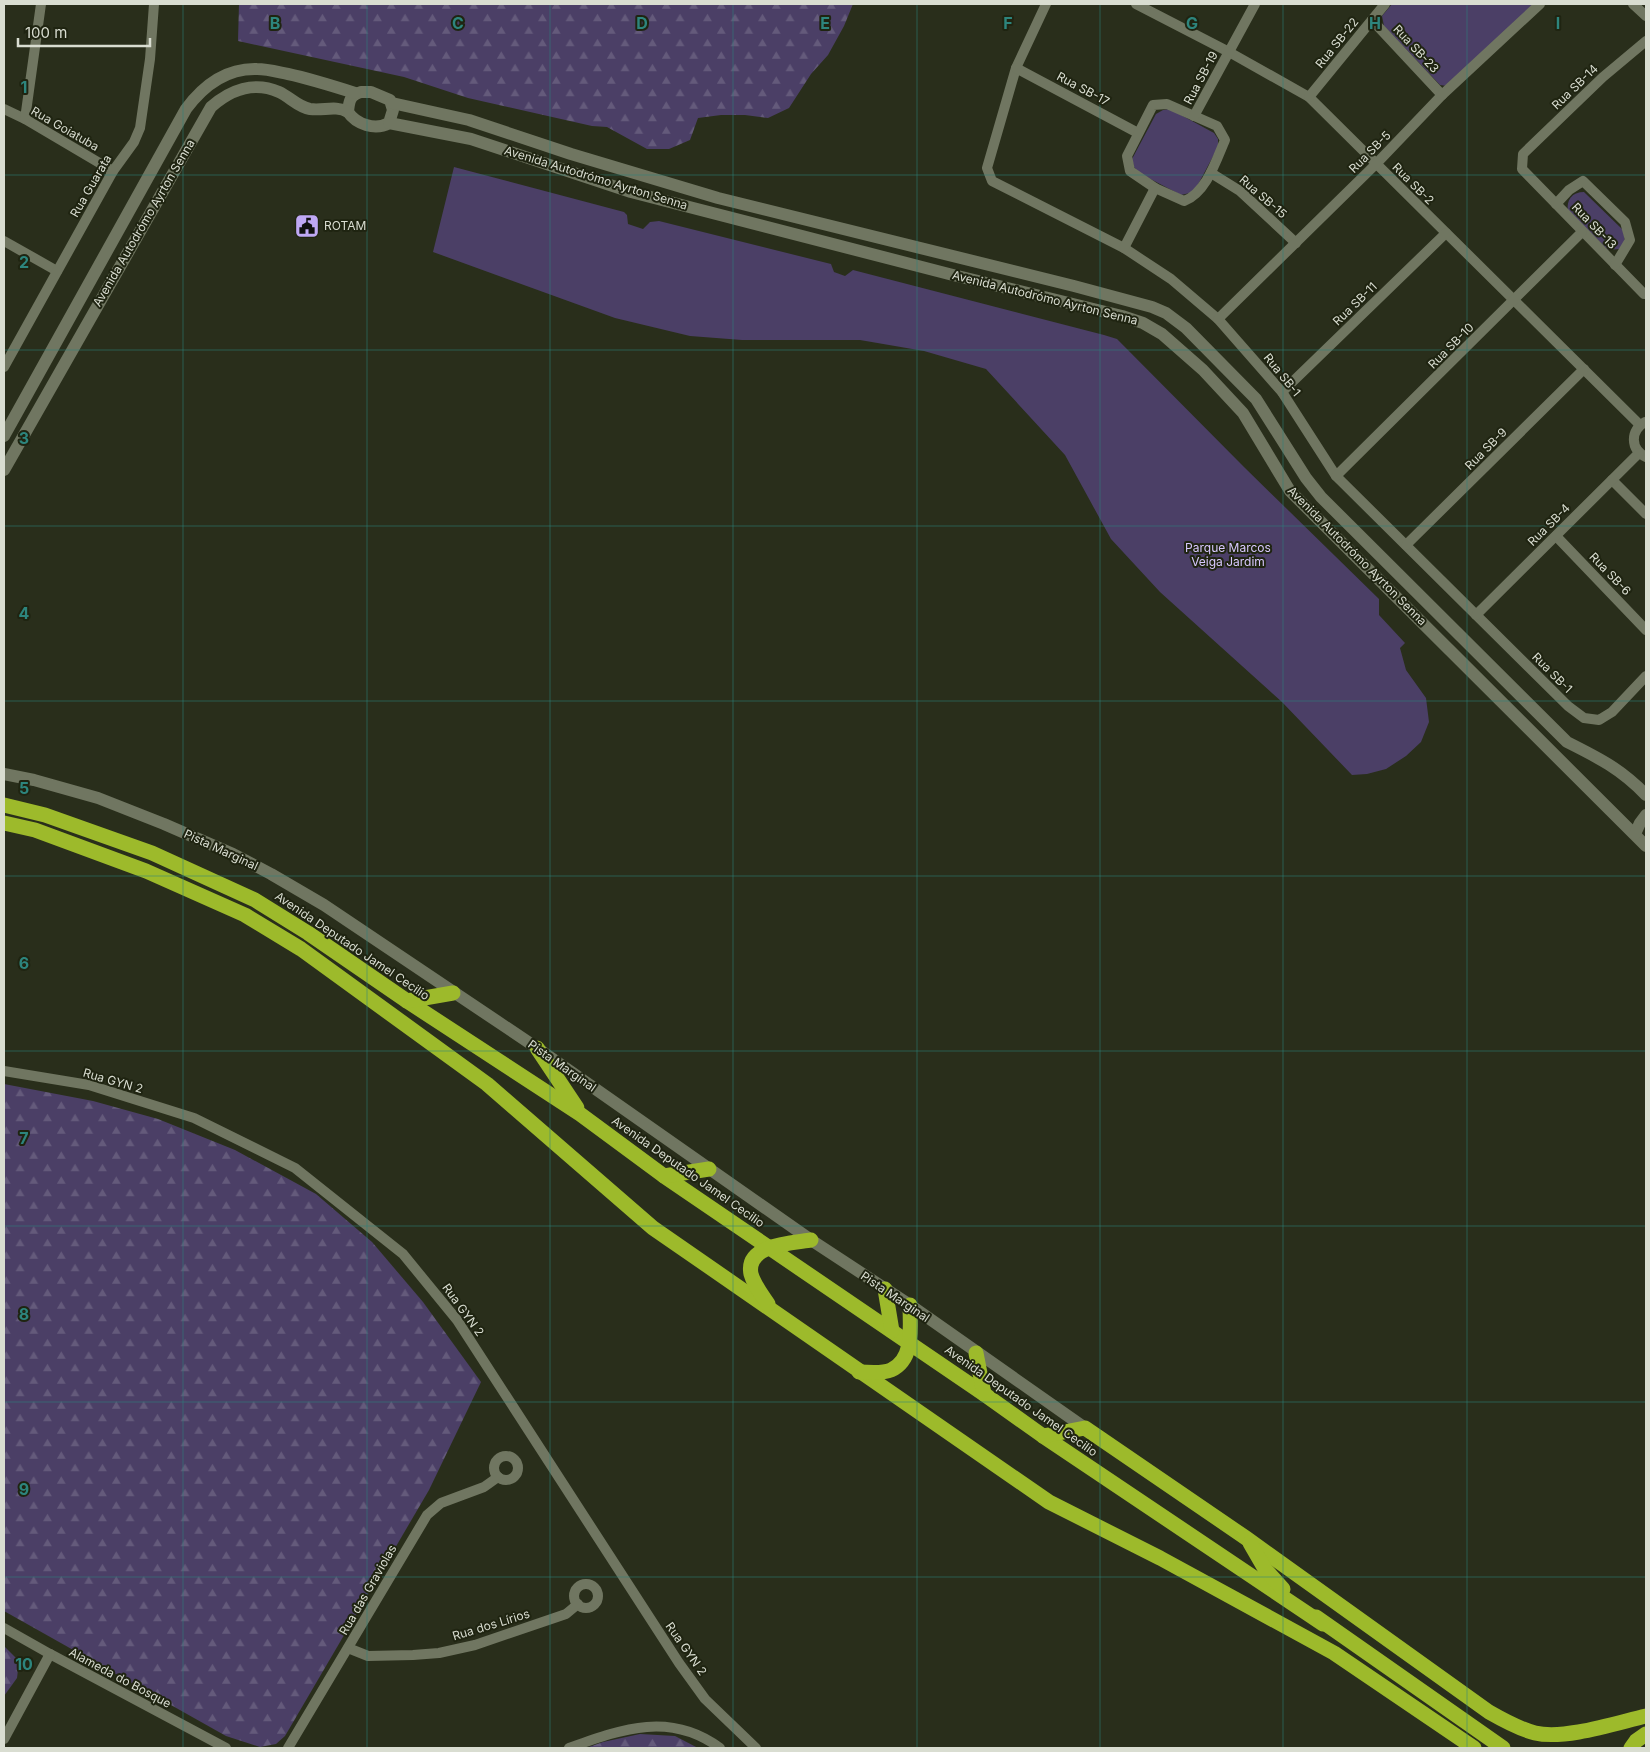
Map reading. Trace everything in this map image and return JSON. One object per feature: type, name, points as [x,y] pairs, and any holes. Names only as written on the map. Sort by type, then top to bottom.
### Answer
[{"type":"highway","name":"Avenida Deputado Jamel Cecilio","points":[[4,805],[45,815],[152,853],[255,900],[308,933],[407,1001],[580,1114],[664,1176],[1043,1436],[1323,1624]]},
{"type":"highway","points":[[4,823],[35,830],[146,871],[245,915],[301,949],[488,1084],[652,1228],[1049,1502],[1160,1558],[1334,1653],[1474,1748]]},
{"type":"highway","points":[[407,1001],[454,993]]},
{"type":"highway","points":[[537,1048],[580,1114]]},
{"type":"highway","points":[[664,1176],[709,1169]]},
{"type":"highway","points":[[772,1310],[751,1273],[751,1266],[756,1255],[769,1247],[811,1240]]},
{"type":"highway","points":[[885,1289],[892,1331]]},
{"type":"highway","points":[[859,1372],[884,1372],[892,1370],[898,1365],[910,1343],[910,1305]]},
{"type":"highway","points":[[976,1353],[984,1394]]},
{"type":"highway","points":[[1043,1436],[1085,1428],[1246,1538],[1489,1712],[1512,1724],[1536,1733],[1562,1734],[1646,1716]]},
{"type":"highway","points":[[1246,1538],[1265,1569],[1276,1582],[1323,1624],[1503,1748]]},
{"type":"highway","points":[[1632,1748],[1636,1741],[1646,1734]]},
{"type":"street","points":[[25,119],[41,4]]},
{"type":"street","name":"Rua Guarata","points":[[4,367],[113,171],[134,142],[140,128],[150,59],[154,4]]},
{"type":"street","name":"Rua SB-1","points":[[1046,4],[1016,68],[988,168],[992,181],[1124,248],[1171,279],[1218,319],[1282,392],[1336,476],[1568,706],[1584,718],[1600,720],[1612,712],[1646,676]]},
{"type":"street","name":"Rua SB-2","points":[[1136,4],[1229,52],[1310,97],[1584,370],[1643,424]]},
{"type":"street","name":"Rua SB-19","points":[[1194,116],[1255,4]]},
{"type":"street","name":"Rua SB-22","points":[[1310,97],[1385,4]]},
{"type":"street","name":"Rua SB-5","points":[[1218,319],[1376,164],[1442,95],[1540,4]]},
{"type":"street","points":[[1633,4],[1646,16]]},
{"type":"street","name":"Rua SB-23","points":[[1372,20],[1442,95]]},
{"type":"street","name":"Rua SB-14","points":[[1523,154],[1603,77],[1646,41]]},
{"type":"street","name":"Avenida Autodrómo Ayrton Senna","points":[[4,436],[186,110],[198,93],[216,80],[238,71],[258,68],[317,80],[355,93],[371,92],[384,97],[392,103],[469,120],[571,154],[718,198],[1152,307],[1166,313],[1186,328],[1256,398],[1306,478],[1321,497],[1567,742],[1608,762],[1631,779],[1646,795]]},
{"type":"street","name":"Rua SB-17","points":[[1016,68],[1138,133]]},
{"type":"street","name":"Avenida Autodrómo Ayrton Senna","points":[[4,470],[211,106],[223,96],[239,88],[261,87],[279,92],[301,107],[312,110],[340,108],[348,112],[354,120],[366,125],[378,126],[388,122],[471,139],[631,192],[1136,320],[1162,334],[1184,352],[1243,413],[1290,491],[1646,846]]},
{"type":"street","points":[[348,112],[350,101],[355,93]]},
{"type":"street","points":[[388,122],[393,110],[392,103]]},
{"type":"street","name":"Rua SB-19","points":[[1138,133],[1154,105],[1167,104],[1217,126],[1225,140],[1211,173]]},
{"type":"street","name":"Rua Goiatuba","points":[[4,109],[25,119],[113,171]]},
{"type":"street","points":[[1138,133],[1127,156],[1130,171],[1155,188],[1184,201],[1193,198],[1211,173]]},
{"type":"street","name":"Rua SB-13","points":[[1523,154],[1522,169],[1582,232],[1646,294]]},
{"type":"street","name":"Rua SB-15","points":[[1211,173],[1240,191],[1296,243]]},
{"type":"street","name":"Rua SB-13","points":[[1556,204],[1569,190],[1583,181],[1625,222],[1630,240],[1615,265]]},
{"type":"street","points":[[1124,248],[1155,188]]},
{"type":"street","name":"Rua SB-10","points":[[1336,476],[1582,232]]},
{"type":"street","name":"Rua SB-11","points":[[1282,392],[1446,233]]},
{"type":"street","points":[[4,241],[57,271]]},
{"type":"street","points":[[949,274],[955,257]]},
{"type":"street","name":"Rua SB-9","points":[[1406,545],[1584,370]]},
{"type":"street","points":[[1643,424],[1634,436],[1636,448],[1643,454]]},
{"type":"street","name":"Rua SB-4","points":[[1476,615],[1612,480],[1643,454]]},
{"type":"street","points":[[1612,480],[1646,514]]},
{"type":"street","name":"Rua SB-6","points":[[1556,536],[1646,630]]},
{"type":"street","name":"Pista Marginal","points":[[4,774],[34,780],[98,798],[164,824],[233,854],[324,905],[537,1048],[811,1240],[910,1305],[1085,1428]]},
{"type":"street","points":[[1635,834],[1640,822],[1646,815]]},
{"type":"street","name":"Rua GYN 2","points":[[4,1071],[89,1085],[194,1118],[296,1168],[403,1254],[456,1320],[679,1663],[706,1699],[756,1748]]},
{"type":"street","name":"Rua das Graviolas","points":[[288,1748],[427,1515],[442,1503],[484,1487],[498,1477]]},
{"type":"street","name":"Rua dos Lírios","points":[[348,1648],[368,1656],[439,1653],[475,1645],[566,1614],[578,1604]]},
{"type":"street","name":"Alameda do Bosque","points":[[4,1628],[226,1748]]},
{"type":"street","points":[[4,1738],[50,1654]]},
{"type":"street","points":[[569,1748],[607,1734],[640,1726],[672,1726],[694,1732],[720,1748]]},
{"type":"green space","points":[[239,4],[853,4],[844,26],[828,55],[811,74],[789,108],[768,118],[745,115],[721,115],[698,118],[690,140],[669,149],[647,149],[607,127],[592,126],[468,98],[404,77],[238,41]]},
{"type":"green space","points":[[1392,4],[1537,4],[1447,86],[1440,85],[1384,26],[1382,16]]},
{"type":"green space","points":[[1170,109],[1214,133],[1218,139],[1218,147],[1194,192],[1181,195],[1139,173],[1134,167],[1132,159],[1156,114]]},
{"type":"green space","name":"Parque Marcos Veiga Jardim","points":[[454,167],[624,212],[627,215],[628,224],[643,229],[650,222],[659,221],[831,264],[834,272],[845,276],[853,270],[1117,339],[1379,599],[1379,615],[1405,643],[1400,648],[1406,670],[1426,698],[1429,722],[1421,742],[1406,756],[1386,769],[1367,774],[1352,775],[1282,702],[1160,592],[1111,539],[1065,455],[986,369],[924,351],[860,340],[742,340],[690,336],[615,318],[433,252]]},
{"type":"green space","points":[[1584,192],[1623,230],[1625,241],[1619,249],[1608,250],[1568,211],[1568,203],[1571,197],[1576,193]]},
{"type":"green space","points":[[4,1084],[93,1101],[158,1119],[235,1150],[316,1194],[372,1242],[423,1302],[481,1382],[429,1490],[285,1736],[276,1744],[260,1747],[226,1736],[4,1611]]},
{"type":"green space","points":[[4,1646],[19,1661],[17,1678],[4,1696]]},
{"type":"green space","points":[[640,1734],[675,1736],[698,1748],[586,1748],[603,1742]]},
{"type":"place","name":"ROTAM","points":[[307,226]]}]
